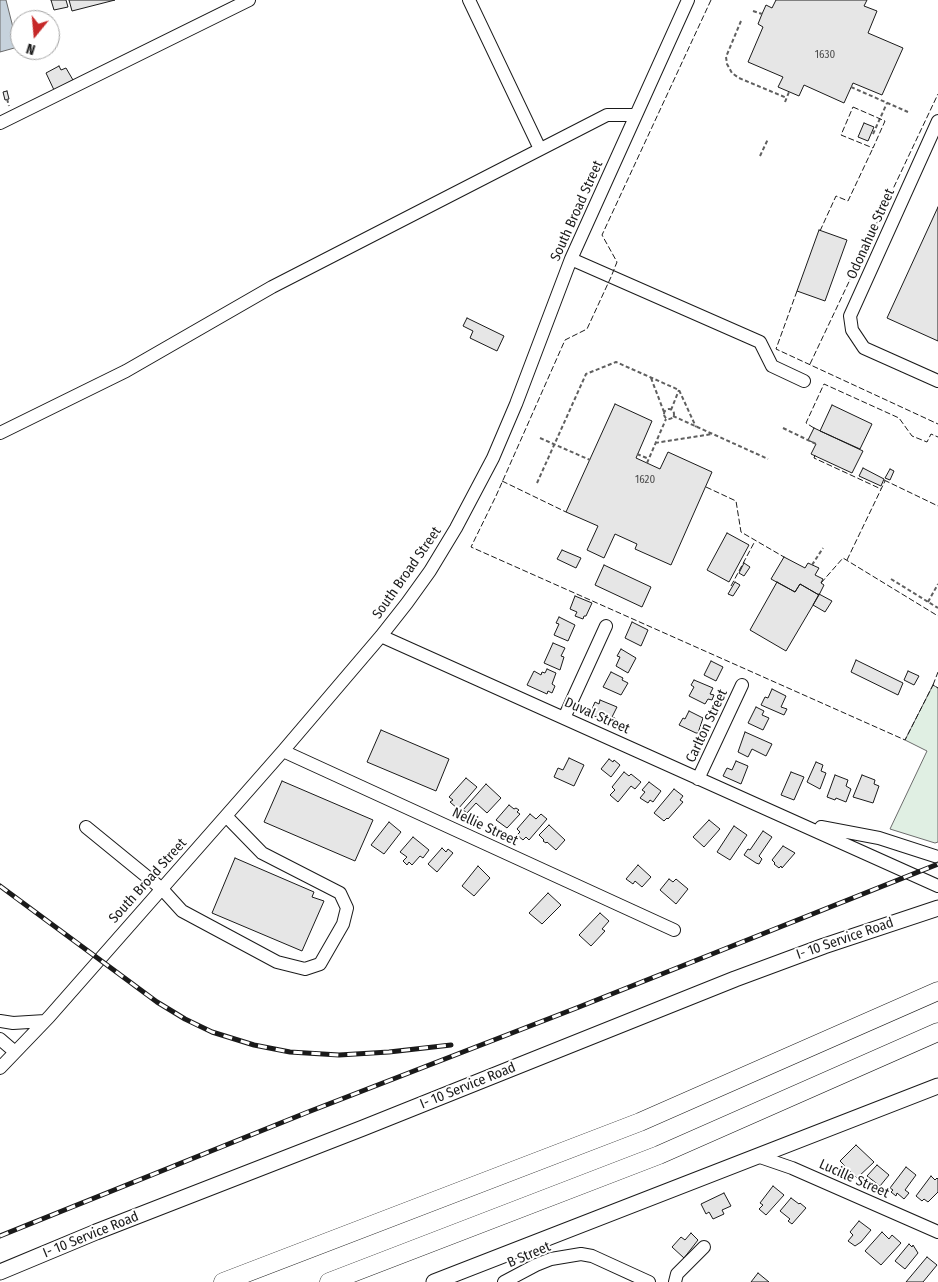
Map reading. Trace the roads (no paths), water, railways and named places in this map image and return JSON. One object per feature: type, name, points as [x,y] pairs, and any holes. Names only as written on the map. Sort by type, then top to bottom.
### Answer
[{"type":"highway","points":[[224,1282],[640,1122],[938,991]]},
{"type":"highway","points":[[330,1282],[659,1155],[938,1032]]},
{"type":"main road","name":"I- 10 Service Road","points":[[0,1272],[96,1232],[363,1128],[735,979],[824,946],[938,908]]},
{"type":"main road","points":[[434,1282],[938,1086]]},
{"type":"street","points":[[0,123],[249,0]]},
{"type":"street","points":[[470,0],[540,149]]},
{"type":"street","name":"South Broad Street","points":[[0,1068],[45,1021],[283,751],[381,636],[434,564],[483,480],[516,404],[571,259],[688,0]]},
{"type":"street","points":[[0,433],[126,370],[272,287],[607,115],[636,116]]},
{"type":"street","name":"Odonahue Street","points":[[938,121],[850,316],[852,330],[864,348],[938,381]]},
{"type":"street","points":[[571,259],[760,342],[772,366],[804,380]]},
{"type":"street","points":[[564,718],[606,626]]},
{"type":"street","name":"Duval Street","points":[[381,636],[938,886]]},
{"type":"street","name":"Carlton Street","points":[[698,779],[742,685]]},
{"type":"street","name":"Nellie Street","points":[[283,751],[674,930]]},
{"type":"street","points":[[86,827],[162,889],[182,911],[278,962],[305,969],[320,964],[343,924],[347,908],[340,893],[262,853],[226,816]]},
{"type":"street","name":"Duval Street","points":[[801,824],[879,838],[938,857]]},
{"type":"street","points":[[0,1021],[13,1023],[45,1021]]},
{"type":"street","points":[[0,1039],[15,1052]]},
{"type":"street","name":"Lucille Street","points":[[757,1156],[792,1168],[938,1232]]},
{"type":"street","points":[[675,1282],[677,1274],[704,1247]]},
{"type":"street","name":"B Street","points":[[504,1282],[536,1265],[566,1256],[581,1254],[592,1256],[649,1282]]},
{"type":"railway","points":[[0,1236],[308,1112],[579,1007],[938,864]]},
{"type":"railway","points":[[0,886],[157,1002],[185,1019],[212,1032],[254,1045],[290,1052],[339,1055],[451,1045]]}]
